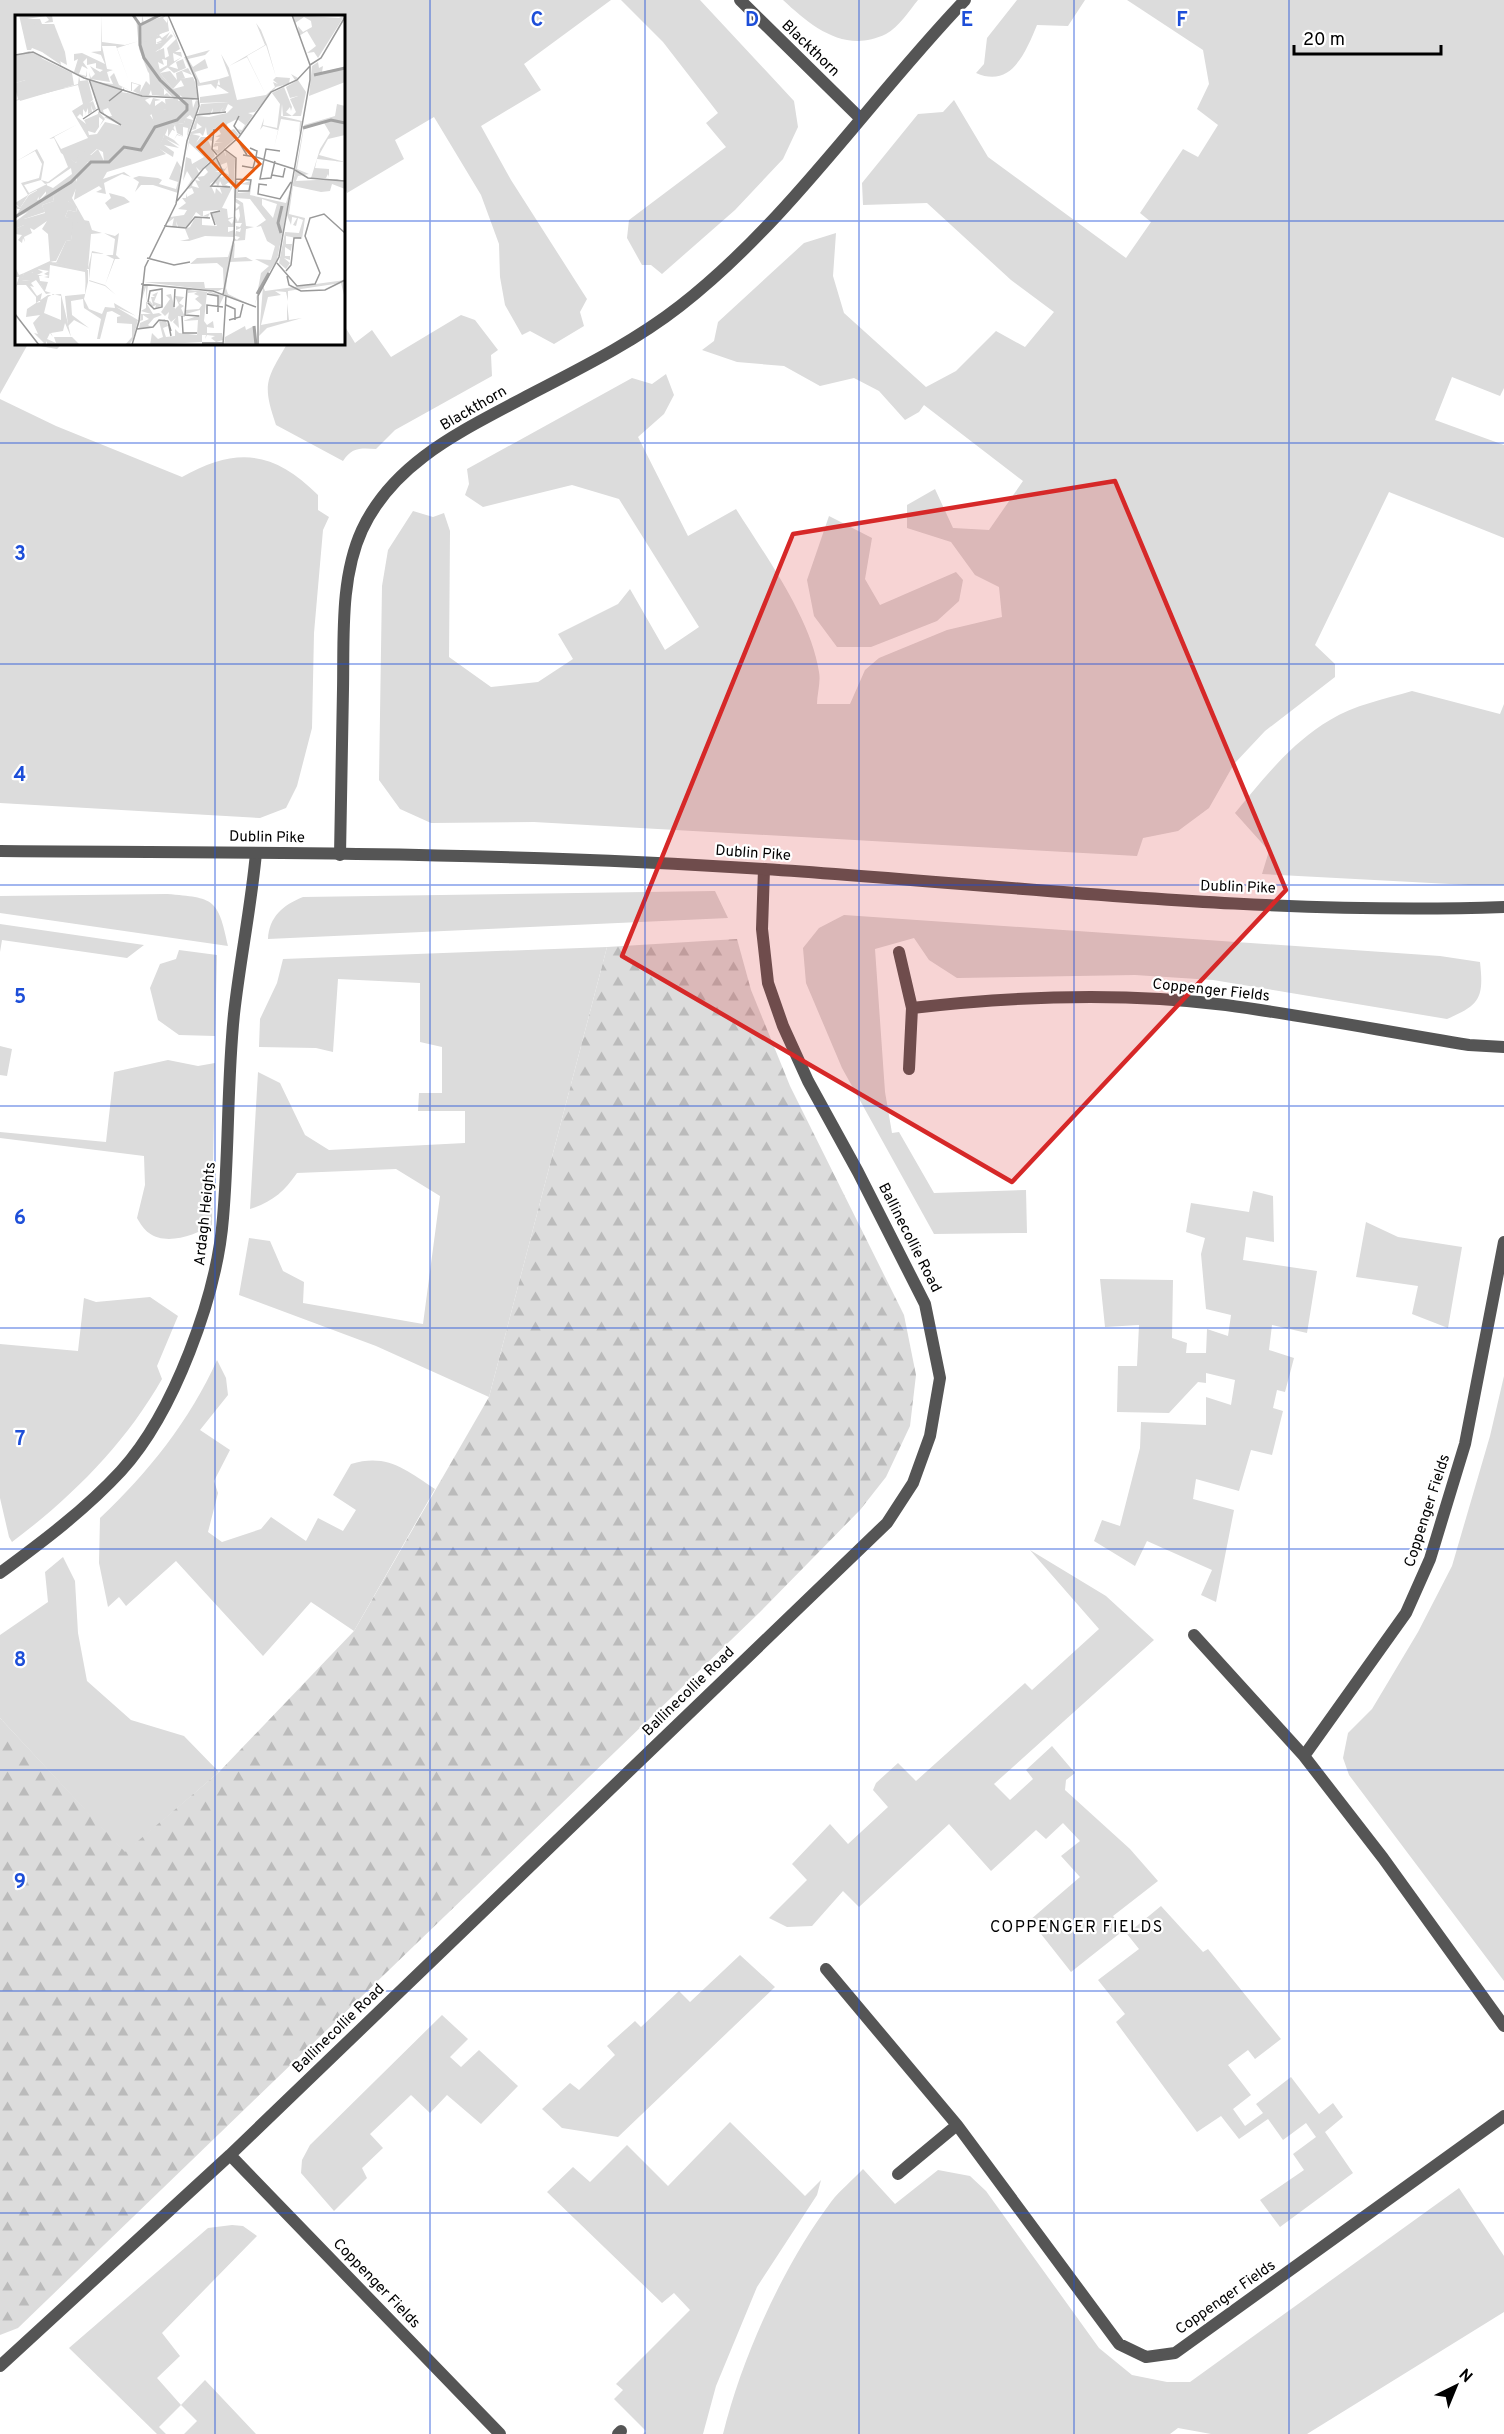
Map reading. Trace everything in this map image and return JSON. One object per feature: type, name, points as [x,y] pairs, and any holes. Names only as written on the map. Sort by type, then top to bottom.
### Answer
[{"type":"street","name":"Blackthorn","points":[[740,0],[860,118]]},
{"type":"street","name":"Blackthorn","points":[[340,855],[345,615],[350,573],[361,533],[378,501],[415,462],[463,431],[645,331],[680,306],[762,230],[916,50],[964,0]]},
{"type":"street","name":"Dublin Pike","points":[[0,851],[561,858],[764,869],[1200,902],[1423,910],[1504,907]]},
{"type":"street","name":"Ardagh Heights","points":[[0,1574],[53,1532],[122,1470],[162,1414],[198,1327],[218,1263],[223,1219],[234,1015],[251,905],[256,853]]},
{"type":"street","name":"Ballinecollie Road","points":[[0,2366],[230,2156],[887,1523],[913,1484],[930,1436],[940,1377],[926,1304],[858,1172],[807,1081],[783,1026],[767,973],[762,929],[764,869]]},
{"type":"street","points":[[899,952],[912,1008],[909,1069]]},
{"type":"street","name":"Coppenger Fields","points":[[912,1008],[1047,997],[1144,999],[1225,1005],[1469,1045],[1504,1047]]},
{"type":"street","name":"Coppenger Fields","points":[[1304,1756],[1406,1613],[1430,1558],[1465,1444],[1504,1242]]},
{"type":"street","points":[[1194,1635],[1304,1756],[1383,1858],[1504,2026]]},
{"type":"street","name":"Coppenger Fields","points":[[826,1969],[957,2125],[1119,2344],[1146,2357],[1175,2353],[1504,2116]]},
{"type":"street","points":[[898,2174],[957,2125]]},
{"type":"street","name":"Coppenger Fields","points":[[230,2156],[500,2434]]},
{"type":"highlighted area","points":[[1115,481],[1286,890],[1012,1182],[622,956],[793,534]]},
{"type":"green space","points":[[0,0],[611,0],[524,64],[541,90],[481,126],[511,180],[587,299],[580,312],[584,326],[554,344],[530,331],[522,335],[505,305],[500,277],[499,244],[481,195],[434,117],[395,140],[404,159],[347,193],[345,188],[345,15],[15,15],[15,345],[27,345],[0,394]]},
{"type":"green space","points":[[621,0],[700,0],[794,101],[798,127],[783,159],[735,210],[662,274],[651,265],[642,265],[627,238],[629,220],[726,147],[706,123],[718,113],[663,42]]},
{"type":"green space","points":[[783,0],[918,0],[891,31],[871,39],[857,41],[830,35],[806,20]]},
{"type":"green space","points":[[1017,0],[1085,0],[1068,26],[1037,25],[1022,56],[1008,72],[989,77],[976,73],[984,64],[987,38]]},
{"type":"green space","points":[[1127,0],[1504,0],[1504,388],[1500,396],[1452,377],[1435,420],[1504,445],[1504,538],[1389,492],[1315,645],[1335,664],[1335,677],[1265,731],[1234,764],[1209,808],[1178,831],[1143,838],[1137,856],[534,822],[431,823],[400,809],[379,780],[382,586],[388,550],[413,511],[433,517],[444,513],[450,531],[449,657],[491,687],[538,682],[573,659],[558,634],[618,604],[630,589],[665,650],[699,627],[619,499],[572,485],[483,507],[465,495],[469,484],[467,469],[632,378],[652,384],[666,374],[674,395],[664,414],[638,437],[688,536],[736,509],[773,567],[807,630],[819,672],[817,704],[850,704],[865,670],[879,658],[947,630],[1002,617],[999,587],[975,575],[951,542],[907,528],[907,505],[935,489],[953,528],[989,530],[1023,481],[924,405],[919,412],[905,420],[879,391],[854,378],[820,386],[784,366],[737,362],[702,350],[714,341],[718,322],[804,243],[836,233],[833,276],[844,313],[926,387],[956,371],[996,331],[1025,347],[1054,312],[1011,280],[927,203],[863,205],[862,183],[918,114],[943,112],[954,100],[988,157],[1126,258],[1151,222],[1140,213],[1183,149],[1198,157],[1218,125],[1197,109],[1209,84],[1203,50]]},
{"type":"green space","points":[[461,315],[475,320],[498,350],[491,355],[492,376],[395,430],[376,449],[357,449],[343,461],[276,425],[269,400],[268,383],[274,366],[286,345],[345,345],[345,327],[355,343],[372,330],[391,357]]},
{"type":"green space","points":[[34,345],[61,345],[57,349]]},
{"type":"green space","points":[[0,399],[56,426],[182,477],[220,461],[253,458],[285,469],[318,495],[318,510],[329,517],[323,530],[314,633],[312,728],[297,786],[286,808],[260,818],[0,803]]},
{"type":"green space","points":[[829,516],[872,538],[865,579],[880,605],[956,572],[963,580],[959,601],[937,621],[871,647],[837,647],[814,616],[807,580]]},
{"type":"green space","points":[[1412,691],[1500,714],[1504,704],[1504,885],[1262,874],[1269,851],[1235,813],[1256,787],[1303,739],[1330,720],[1349,710]]},
{"type":"green space","points":[[715,891],[728,918],[268,939],[271,924],[278,913],[303,897]]},
{"type":"green space","points":[[167,894],[195,897],[211,904],[221,918],[228,946],[0,913],[0,896]]},
{"type":"green space","points":[[844,915],[1440,956],[1480,962],[1481,984],[1480,992],[1473,1004],[1447,1019],[1213,980],[1135,975],[957,978],[929,960],[914,938],[875,949],[885,1092],[892,1133],[899,1132],[934,1193],[1026,1190],[1027,1233],[934,1234],[842,1068],[806,983],[803,948],[819,928]]},
{"type":"green space","points":[[0,924],[144,945],[127,958],[2,940],[0,952]]},
{"type":"green space","points":[[737,939],[751,990],[790,1086],[904,1315],[916,1375],[910,1426],[886,1477],[860,1510],[759,1613],[18,2328],[0,2335],[0,1718],[125,1852],[219,1772],[354,1631],[489,1397],[607,947]]},
{"type":"green space","points":[[607,947],[489,1397],[376,1346],[239,1295],[249,1238],[270,1241],[283,1271],[304,1282],[303,1303],[423,1324],[440,1196],[396,1169],[297,1173],[277,1196],[250,1209],[258,1072],[280,1083],[305,1135],[329,1150],[465,1143],[465,1111],[418,1111],[419,1093],[442,1093],[442,1047],[420,1042],[420,983],[338,979],[333,1052],[316,1048],[259,1047],[260,1019],[277,983],[283,959]]},
{"type":"green space","points":[[179,950],[217,955],[215,1036],[179,1035],[158,1020],[150,988],[160,964],[176,959]]},
{"type":"green space","points":[[0,1046],[12,1049],[7,1076],[0,1075]]},
{"type":"green space","points":[[168,1060],[198,1066],[215,1063],[212,1225],[198,1232],[181,1238],[164,1239],[149,1233],[142,1226],[137,1218],[145,1185],[144,1156],[0,1138],[0,1132],[106,1142],[114,1072]]},
{"type":"green space","points":[[1253,1191],[1273,1196],[1274,1242],[1246,1237],[1243,1260],[1317,1271],[1307,1333],[1272,1325],[1269,1350],[1294,1358],[1285,1392],[1277,1390],[1273,1408],[1283,1411],[1272,1455],[1251,1450],[1239,1491],[1196,1479],[1193,1499],[1234,1510],[1216,1602],[1201,1595],[1212,1570],[1147,1541],[1135,1566],[1094,1541],[1102,1520],[1120,1526],[1140,1448],[1141,1422],[1206,1425],[1206,1397],[1231,1405],[1235,1380],[1206,1373],[1206,1383],[1198,1382],[1169,1413],[1117,1412],[1118,1366],[1137,1366],[1139,1325],[1105,1327],[1100,1279],[1173,1280],[1172,1338],[1187,1343],[1186,1353],[1206,1353],[1207,1329],[1228,1336],[1231,1315],[1206,1309],[1201,1254],[1205,1238],[1186,1232],[1191,1203],[1249,1212]]},
{"type":"green space","points":[[1366,1222],[1398,1237],[1462,1247],[1448,1328],[1412,1314],[1418,1286],[1356,1277]]},
{"type":"green space","points":[[150,1297],[178,1316],[157,1366],[162,1379],[131,1426],[96,1468],[56,1507],[12,1542],[0,1498],[0,1344],[78,1351],[84,1298],[96,1302]]},
{"type":"green space","points":[[217,1360],[226,1378],[228,1395],[200,1430],[230,1450],[214,1481],[218,1493],[208,1532],[222,1542],[261,1529],[271,1517],[306,1541],[318,1518],[343,1531],[356,1510],[333,1495],[351,1464],[364,1461],[386,1462],[396,1465],[435,1489],[354,1631],[311,1602],[263,1656],[176,1561],[126,1606],[119,1597],[108,1607],[99,1563],[100,1518],[135,1483],[166,1445],[194,1404]]},
{"type":"green space","points":[[1504,1376],[1504,1981],[1349,1775],[1343,1758],[1348,1733],[1372,1709],[1418,1632],[1452,1566],[1490,1436]]},
{"type":"green space","points":[[1030,1550],[1106,1596],[1154,1640],[994,1784],[1010,1800],[1033,1779],[1026,1770],[1052,1746],[1075,1773],[1066,1780],[1065,1790],[1130,1849],[1158,1881],[1113,1916],[1124,1930],[1071,1972],[1030,1920],[1080,1877],[1061,1856],[1080,1841],[1063,1823],[1046,1839],[1036,1830],[991,1871],[949,1824],[859,1907],[843,1891],[812,1926],[787,1927],[769,1918],[807,1880],[792,1864],[830,1824],[848,1844],[888,1807],[873,1790],[876,1783],[898,1763],[916,1781],[1025,1683],[1032,1690],[1099,1629]]},
{"type":"green space","points":[[63,1557],[75,1581],[78,1633],[87,1681],[131,1720],[184,1736],[219,1772],[125,1853],[0,1718],[0,1635],[48,1602],[45,1572]]},
{"type":"green space","points":[[1161,1906],[1203,1952],[1208,1949],[1281,2039],[1255,2059],[1248,2050],[1228,2065],[1251,2095],[1233,2109],[1245,2126],[1263,2113],[1256,2104],[1291,2077],[1319,2114],[1333,2103],[1343,2117],[1325,2132],[1353,2173],[1280,2227],[1260,2200],[1304,2170],[1293,2154],[1316,2137],[1306,2123],[1283,2140],[1268,2119],[1239,2139],[1221,2116],[1197,2132],[1116,2022],[1125,2014],[1098,1980],[1139,1949],[1127,1934]]},
{"type":"green space","points":[[740,1955],[775,1987],[618,2137],[562,2128],[542,2109],[570,2083],[579,2090],[615,2055],[607,2046],[635,2021],[641,2027],[679,1991],[690,2002]]},
{"type":"green space","points":[[442,2015],[468,2039],[450,2057],[461,2067],[479,2050],[518,2086],[481,2124],[447,2095],[430,2113],[411,2095],[370,2134],[383,2148],[362,2168],[367,2178],[334,2211],[301,2173],[302,2160],[310,2145]]},
{"type":"green space","points":[[730,2122],[805,2196],[821,2180],[817,2195],[757,2287],[716,2386],[703,2434],[643,2434],[646,2431],[614,2399],[623,2390],[616,2384],[690,2310],[674,2293],[662,2303],[547,2192],[573,2167],[590,2182],[627,2145],[668,2186]]},
{"type":"green space","points":[[863,2169],[895,2204],[938,2170],[970,2176],[986,2191],[1099,2348],[1132,2375],[1167,2382],[1190,2382],[1459,2188],[1504,2256],[1504,2312],[1307,2434],[1211,2434],[1178,2428],[1170,2434],[723,2434],[741,2374],[781,2283],[813,2227],[838,2193]]},
{"type":"green space","points":[[243,2226],[257,2236],[162,2333],[180,2356],[157,2378],[181,2405],[159,2427],[166,2434],[157,2434],[69,2348],[208,2228]]},
{"type":"green space","points":[[205,2380],[256,2434],[184,2434],[197,2421],[181,2405]]},
{"type":"district","name":"COPPENGER FIELDS","points":[[1077,1928]]}]
